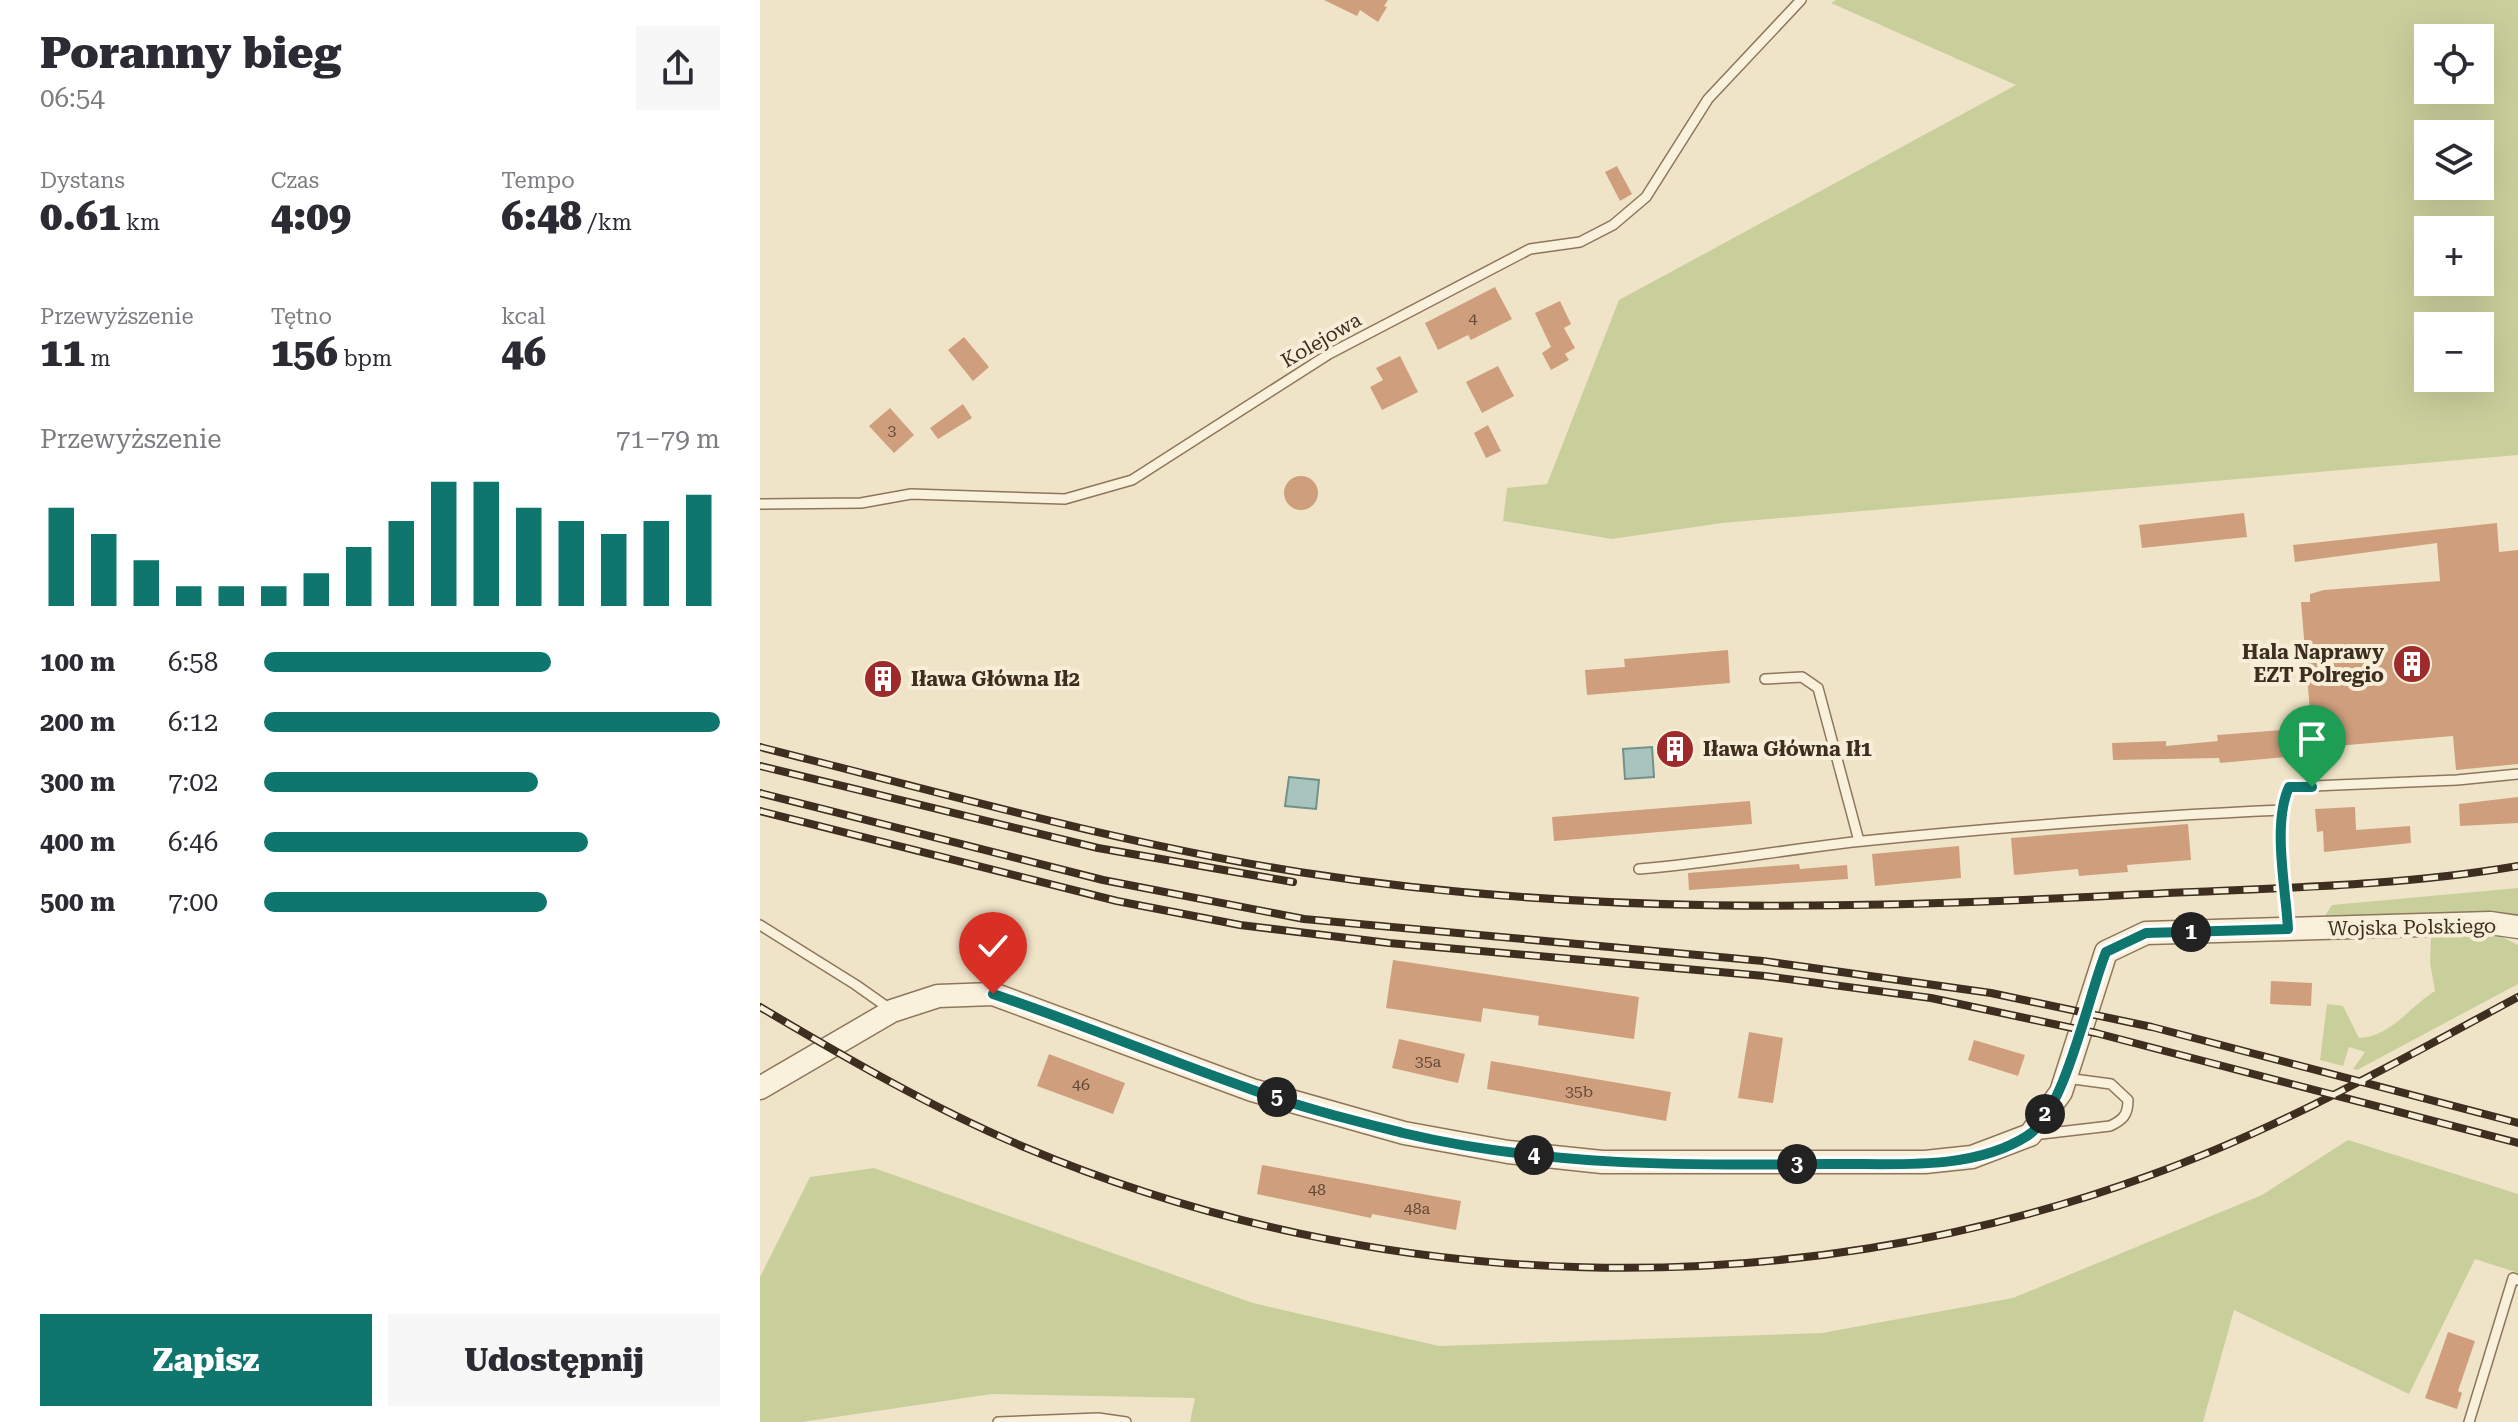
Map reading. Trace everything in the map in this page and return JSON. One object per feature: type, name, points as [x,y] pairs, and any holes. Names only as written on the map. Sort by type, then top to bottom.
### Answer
[{"type":"street","name":"Wojska Polskiego","points":[[2030,1135],[2061,1092],[2106,952],[2146,933],[2482,923],[2518,927]]},
{"type":"street","points":[[760,1088],[892,1011],[938,996],[993,994],[1252,1090],[1404,1133],[1508,1152],[1602,1162],[1925,1162],[1972,1157],[2030,1135]]},
{"type":"lane","name":"Kolejowa","points":[[760,504],[861,503],[911,494],[1065,499],[1132,480],[1329,354],[1530,249],[1580,242],[1613,225],[1646,197],[1708,99],[1801,0]]},
{"type":"lane","points":[[1765,679],[1802,677],[1818,688],[1859,841]]},
{"type":"lane","points":[[2288,929],[2281,854],[2283,810],[2289,787],[2457,780],[2518,774]]},
{"type":"lane","points":[[1639,869],[1711,863],[1859,841],[2077,821],[2283,810]]},
{"type":"lane","points":[[760,925],[892,1011]]},
{"type":"lane","points":[[2030,1135],[2110,1126],[2122,1120],[2128,1111],[2128,1100],[2111,1084],[2065,1078]]},
{"type":"lane","points":[[2469,1422],[2513,1278],[2518,1280]]},
{"type":"lane","points":[[998,1422],[1098,1418],[1126,1422]]},
{"type":"green space","points":[[1836,0],[2518,0],[2518,455],[1722,523],[1612,539],[1503,521],[1507,488],[1547,484],[1619,300],[2016,85],[1831,3]]},
{"type":"green space","points":[[2518,888],[2518,916],[2320,923],[2332,905]]},
{"type":"green space","points":[[2498,935],[2518,945],[2518,984],[2357,1070],[2353,1069],[2365,1052],[2349,1047],[2343,1066],[2320,1060],[2327,1004],[2343,1006],[2359,1038],[2381,1032],[2435,991],[2430,963],[2431,937]]},
{"type":"green space","points":[[2348,1140],[2518,1194],[2518,1273],[2475,1259],[2409,1394],[2234,1310],[2203,1422],[1190,1422],[1195,1398],[992,1394],[802,1422],[760,1422],[760,1277],[810,1177],[874,1168],[1253,1303],[1439,1346],[1822,1333],[2013,1298],[2262,1195]]},
{"type":"water","points":[[1652,747],[1654,777],[1625,779],[1623,749]]},
{"type":"water","points":[[1289,777],[1319,780],[1316,809],[1285,806]]},
{"type":"building","points":[[1324,0],[1388,0],[1378,22],[1360,10],[1357,16]]},
{"type":"building","points":[[1617,166],[1632,194],[1620,201],[1605,172]]},
{"type":"building","points":[[1495,287],[1512,319],[1471,340],[1468,335],[1438,350],[1425,323]]},
{"type":"building","points":[[1560,301],[1571,324],[1564,328],[1575,348],[1565,354],[1569,360],[1551,370],[1542,353],[1551,347],[1535,313]]},
{"type":"building","points":[[964,337],[989,367],[973,381],[948,350]]},
{"type":"building","points":[[1400,356],[1418,392],[1382,410],[1370,387],[1383,380],[1376,368]]},
{"type":"building","points":[[1498,366],[1514,396],[1482,413],[1466,382]]},
{"type":"building","points":[[963,404],[972,418],[938,439],[930,428]]},
{"type":"building","points":[[890,408],[914,435],[894,453],[869,426]]},
{"type":"building","points":[[1488,425],[1501,451],[1486,458],[1474,433]]},
{"type":"building","points":[[1301,476],[1313,481],[1318,493],[1313,505],[1301,510],[1289,505],[1284,493],[1289,481]]},
{"type":"building","points":[[2244,513],[2247,537],[2142,548],[2139,525]]},
{"type":"building","name":"Hala Naprawy EZT Polregio","points":[[2497,523],[2499,552],[2518,550],[2518,764],[2456,770],[2453,736],[2313,748],[2301,602],[2310,602],[2310,594],[2324,590],[2440,581],[2437,543],[2295,562],[2293,545]]},
{"type":"building","points":[[1728,650],[1730,683],[1587,695],[1585,670],[1625,667],[1624,659]]},
{"type":"building","name":"Iława Główna Ił2","points":[[895,670],[896,685],[871,687],[870,672]]},
{"type":"building","points":[[2283,730],[2286,757],[2220,763],[2219,758],[2113,760],[2112,743],[2166,741],[2166,746],[2218,741],[2217,735]]},
{"type":"building","name":"Iława Główna Ił1","points":[[1662,741],[1688,742],[1687,757],[1662,756]]},
{"type":"building","points":[[2518,797],[2518,823],[2460,826],[2459,804]]},
{"type":"building","points":[[1750,801],[1752,824],[1554,841],[1552,817]]},
{"type":"building","points":[[2355,807],[2356,830],[2410,826],[2411,843],[2324,852],[2323,831],[2317,832],[2315,809]]},
{"type":"building","points":[[2188,824],[2191,860],[2127,865],[2128,872],[2079,876],[2078,869],[2014,875],[2011,838]]},
{"type":"building","points":[[1959,846],[1961,878],[1875,886],[1872,854]]},
{"type":"building","points":[[1799,864],[1800,869],[1847,865],[1848,879],[1689,890],[1688,873]]},
{"type":"building","points":[[1393,960],[1639,997],[1634,1039],[1538,1025],[1539,1016],[1483,1008],[1481,1022],[1386,1008]]},
{"type":"building","points":[[2271,981],[2312,983],[2311,1006],[2270,1004]]},
{"type":"building","points":[[1749,1032],[1783,1038],[1773,1103],[1738,1098]]},
{"type":"building","points":[[1399,1039],[1465,1054],[1458,1083],[1392,1068]]},
{"type":"building","points":[[1974,1040],[2025,1055],[2018,1076],[1968,1060]]},
{"type":"building","points":[[1049,1054],[1125,1083],[1113,1114],[1037,1086]]},
{"type":"building","points":[[1491,1061],[1671,1092],[1666,1121],[1487,1089]]},
{"type":"building","points":[[1262,1165],[1461,1201],[1456,1230],[1372,1214],[1371,1218],[1257,1194]]},
{"type":"building","points":[[2448,1332],[2475,1341],[2458,1391],[2462,1393],[2457,1409],[2425,1398]]},
{"type":"railway","points":[[760,747],[1028,816],[1163,847],[1299,872],[1506,896],[1712,905],[1918,904],[2323,886],[2421,879],[2518,866]]},
{"type":"railway","points":[[760,766],[1098,848],[1293,882]]},
{"type":"railway","points":[[760,793],[1103,880],[1304,919],[1763,961],[1991,993],[2152,1027],[2518,1123]]},
{"type":"railway","points":[[760,811],[1117,901],[1240,925],[1389,943],[1765,976],[1931,998],[2096,1033],[2518,1143]]},
{"type":"railway","points":[[760,1007],[956,1116],[1024,1147],[1160,1197],[1299,1233],[1440,1257],[1583,1267],[1727,1264],[1869,1248],[2010,1219],[2148,1176],[2243,1138],[2336,1094],[2518,997]]},
{"type":"place","name":"Hala Naprawy EZT Polregio","points":[[2412,664]]},
{"type":"place","name":"Iława Główna Ił2","points":[[883,679]]},
{"type":"place","name":"Iława Główna Ił1","points":[[1675,749]]},
{"type":"route","points":[[993,994],[1252,1090],[1404,1133],[1508,1152],[1602,1162],[1808,1164],[1925,1162],[1972,1157],[2030,1135],[2061,1092],[2106,952],[2146,933],[2288,929],[2281,854],[2284,798],[2289,787],[2312,787]]}]
